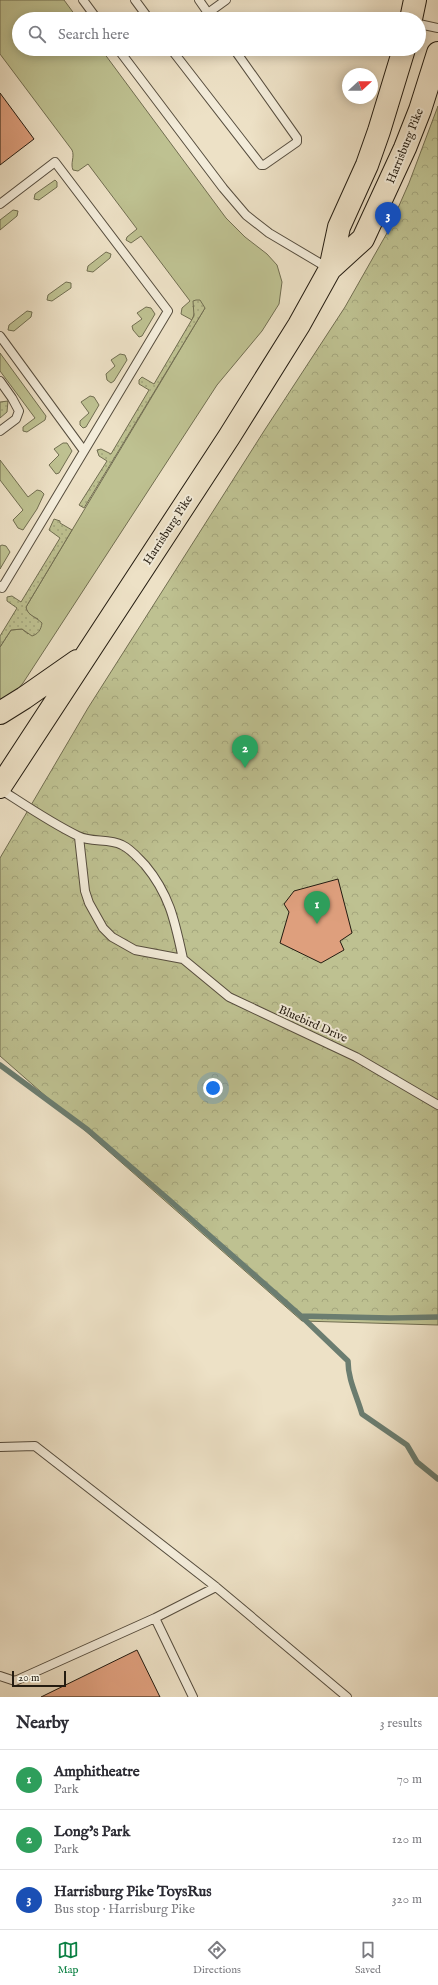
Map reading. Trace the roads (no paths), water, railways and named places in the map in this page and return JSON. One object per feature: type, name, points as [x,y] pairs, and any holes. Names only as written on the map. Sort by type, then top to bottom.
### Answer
[{"type":"main road","points":[[412,12],[415,0]]},
{"type":"main road","name":"Harrisburg Pike","points":[[330,269],[362,239],[405,148],[438,53]]},
{"type":"main road","name":"Harrisburg Pike","points":[[0,788],[229,437],[299,325],[330,269],[339,227],[367,165],[402,56]]},
{"type":"main road","points":[[0,713],[88,653]]},
{"type":"lane","points":[[83,0],[92,12]]},
{"type":"lane","points":[[135,0],[144,12]]},
{"type":"lane","points":[[199,0],[208,12]]},
{"type":"lane","points":[[215,12],[226,0]]},
{"type":"lane","points":[[426,25],[438,28]]},
{"type":"lane","points":[[123,56],[223,188],[246,215],[269,233],[330,269]]},
{"type":"lane","points":[[176,56],[261,165],[264,165],[297,142],[297,138],[239,56]]},
{"type":"lane","points":[[0,204],[55,162],[168,311],[2,588],[0,586]]},
{"type":"lane","points":[[0,336],[84,452]]},
{"type":"lane","points":[[0,381],[19,411],[16,419],[0,431]]},
{"type":"lane","points":[[0,788],[79,837],[122,845],[141,861],[153,875],[169,903],[174,916],[183,959]]},
{"type":"lane","name":"Bluebird Drive","points":[[79,837],[85,891],[89,903],[103,928],[112,937],[135,950],[183,959],[229,997],[356,1056],[438,1105]]},
{"type":"lane","points":[[0,1447],[35,1446],[216,1588],[347,1697]]},
{"type":"lane","points":[[0,1676],[15,1681],[155,1618],[216,1588]]},
{"type":"lane","points":[[155,1618],[193,1697]]},
{"type":"waterway","points":[[0,1065],[88,1130],[301,1316],[348,1361],[351,1381],[362,1414],[407,1445],[417,1462],[438,1479]]},
{"type":"waterway","points":[[301,1316],[390,1318],[438,1317]]},
{"type":"place","name":"Harrisburg Pike ToysRus","points":[[388,235]]},
{"type":"place","name":"Long's Park","points":[[245,768]]},
{"type":"place","name":"Amphitheatre","points":[[317,924]]}]
